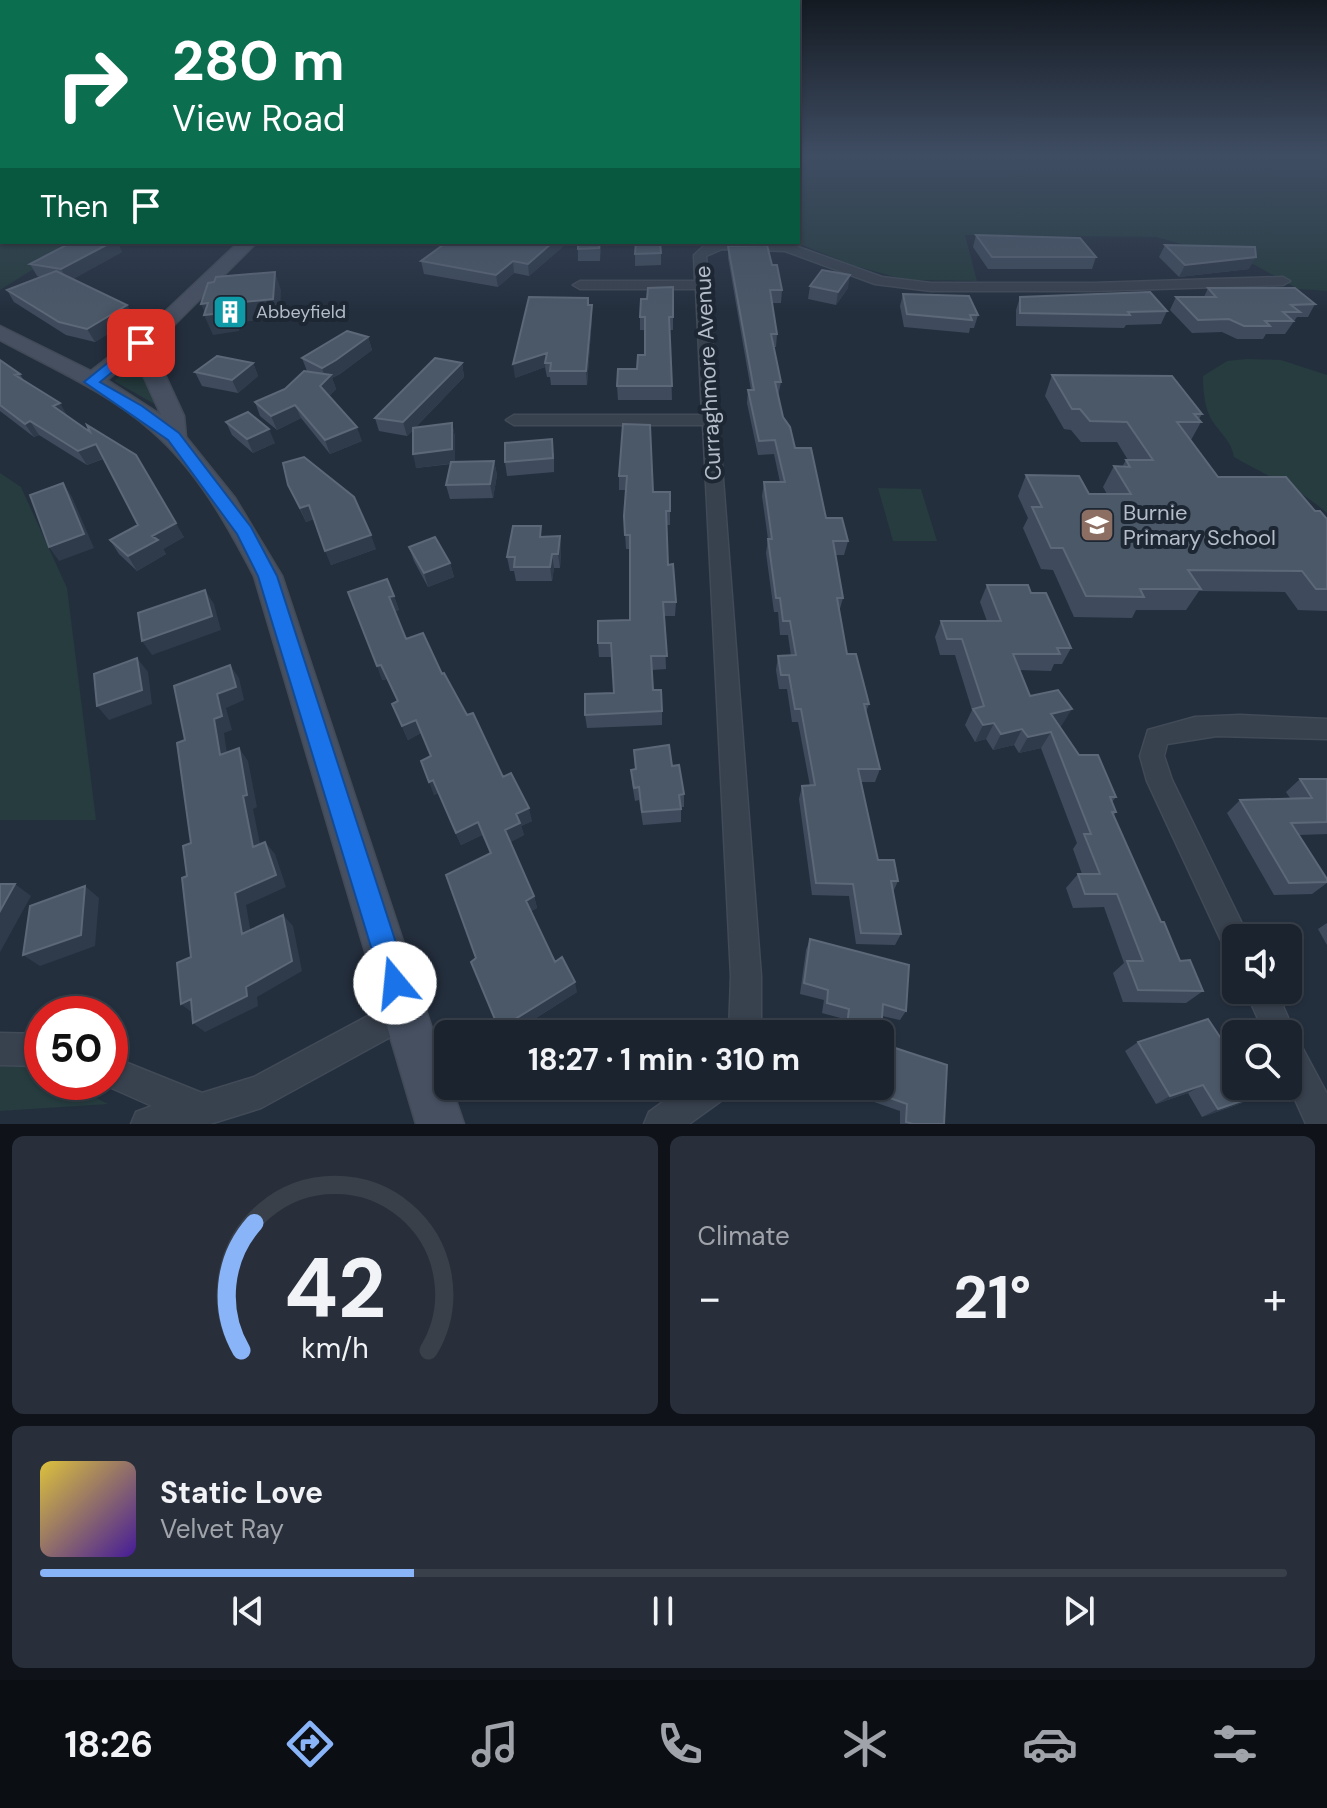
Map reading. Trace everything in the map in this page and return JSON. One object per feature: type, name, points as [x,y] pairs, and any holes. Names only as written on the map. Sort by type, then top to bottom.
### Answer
[{"type":"main road","points":[[91,382],[160,327],[247,244]]},
{"type":"main road","points":[[52,361],[100,356],[160,327]]},
{"type":"main road","points":[[160,327],[148,362],[173,416],[174,437]]},
{"type":"main road","points":[[0,332],[136,409],[174,437],[244,531],[268,576],[440,1124]]},
{"type":"street","name":"Curraghmore Avenue","points":[[745,1020],[746,976],[700,255],[709,248],[722,245],[787,247],[880,281],[908,286],[1094,287],[1283,281]]},
{"type":"street","points":[[580,285],[702,285]]},
{"type":"street","points":[[514,420],[710,420]]},
{"type":"street","points":[[1228,924],[1160,781],[1152,756],[1157,737],[1173,730],[1201,727],[1327,729]]},
{"type":"street","points":[[148,1124],[261,1091],[405,1012]]},
{"type":"street","points":[[0,1049],[24,1050]]},
{"type":"street","points":[[1302,1078],[1324,1124]]},
{"type":"street","points":[[128,1079],[202,1110]]},
{"type":"street","points":[[661,1124],[694,1100]]},
{"type":"green space","points":[[800,206],[1327,206],[1327,291],[1298,289],[1253,264],[1156,237],[965,235],[977,281],[906,280],[852,265],[800,244]]},
{"type":"green space","points":[[4,244],[62,244],[56,255],[0,290],[0,247]]},
{"type":"green space","points":[[141,358],[158,406],[114,381]]},
{"type":"green space","points":[[1281,360],[1327,375],[1327,513],[1294,489],[1234,457],[1227,440],[1210,417],[1203,376],[1227,361]]},
{"type":"green space","points":[[0,473],[21,487],[67,588],[96,820],[0,820]]},
{"type":"green space","points":[[878,488],[921,489],[937,541],[893,541]]},
{"type":"green space","points":[[0,1064],[24,1064],[24,1100],[100,1100],[108,1104],[0,1111]]},
{"type":"building","points":[[976,235],[1080,238],[1096,257],[992,257]]},
{"type":"building","points":[[68,244],[108,244],[61,269],[30,264]]},
{"type":"building","points":[[444,244],[551,244],[528,264],[513,261],[496,275],[421,261]]},
{"type":"building","points":[[578,244],[599,244],[599,248],[578,249]]},
{"type":"building","points":[[636,244],[660,244],[661,253],[635,254]]},
{"type":"building","points":[[767,245],[772,265],[777,265],[782,290],[770,290],[777,334],[771,334],[781,382],[775,382],[783,417],[790,427],[795,448],[811,448],[826,518],[842,518],[848,541],[833,541],[843,598],[837,598],[847,654],[856,654],[869,704],[864,704],[880,769],[858,769],[878,860],[894,860],[898,881],[891,881],[901,934],[861,933],[853,884],[816,883],[802,786],[815,785],[801,709],[795,709],[789,675],[781,675],[778,656],[796,655],[790,621],[783,621],[780,598],[776,598],[768,539],[772,539],[764,482],[785,482],[775,440],[759,441],[748,390],[754,390],[728,246]]},
{"type":"building","points":[[1165,245],[1255,247],[1256,257],[1185,265]]},
{"type":"building","points":[[822,270],[850,275],[838,292],[810,286]]},
{"type":"building","points":[[56,271],[127,305],[87,329],[59,322],[7,290]]},
{"type":"building","points":[[275,272],[273,299],[233,303],[231,312],[204,315],[208,303],[201,304],[208,283],[214,282],[216,277]]},
{"type":"building","points":[[673,287],[673,317],[669,317],[672,386],[617,386],[618,369],[637,369],[638,355],[645,355],[645,317],[640,317],[641,299],[647,299],[648,288]]},
{"type":"building","points":[[1208,288],[1295,288],[1315,304],[1291,305],[1300,312],[1283,312],[1293,321],[1265,321],[1270,326],[1244,326],[1229,319],[1198,320],[1176,297],[1216,297]]},
{"type":"building","points":[[1150,292],[1167,311],[1128,312],[1130,315],[1020,313],[1020,297]]},
{"type":"building","points":[[903,294],[969,296],[978,315],[970,315],[972,320],[907,314]]},
{"type":"building","points":[[529,297],[588,298],[588,305],[592,305],[586,371],[550,371],[551,363],[545,363],[547,353],[513,364]]},
{"type":"building","points":[[347,331],[368,337],[322,368],[302,358]]},
{"type":"building","points":[[217,356],[253,363],[232,380],[195,372]]},
{"type":"building","points":[[435,358],[462,363],[403,422],[375,418]]},
{"type":"building","points":[[0,360],[20,374],[15,375],[60,403],[53,406],[90,432],[87,425],[136,455],[176,523],[152,536],[158,540],[128,556],[110,540],[138,525],[96,444],[78,451],[30,421],[25,424],[0,405]]},
{"type":"building","points":[[304,371],[331,375],[320,386],[357,427],[325,440],[295,405],[271,416],[255,402],[285,389]]},
{"type":"building","points":[[1052,375],[1172,376],[1202,414],[1194,414],[1201,422],[1177,422],[1218,477],[1286,477],[1315,511],[1320,511],[1327,519],[1327,589],[1316,589],[1302,571],[1188,570],[1201,589],[1140,589],[1144,597],[1086,596],[1063,548],[1051,548],[1032,507],[1042,507],[1026,475],[1079,476],[1089,494],[1131,494],[1114,466],[1130,467],[1126,460],[1153,460],[1127,422],[1090,421],[1080,409],[1072,409]]},
{"type":"building","points":[[248,412],[269,429],[247,439],[226,422]]},
{"type":"building","points":[[452,423],[452,449],[413,454],[413,428]]},
{"type":"building","points":[[623,424],[650,425],[653,492],[670,492],[670,511],[666,511],[668,565],[673,564],[676,602],[663,602],[667,656],[651,656],[653,690],[661,690],[662,711],[585,715],[585,694],[614,693],[611,643],[598,643],[598,621],[630,620],[630,535],[625,535],[624,516],[627,476],[619,476]]},
{"type":"building","points":[[552,439],[553,458],[505,462],[505,443]]},
{"type":"building","points":[[304,457],[354,497],[371,535],[325,551],[309,505],[300,508],[288,485],[283,463]]},
{"type":"building","points":[[494,461],[490,484],[446,485],[451,462]]},
{"type":"building","points":[[63,483],[84,534],[49,547],[30,495]]},
{"type":"building","points":[[513,526],[541,526],[540,537],[560,536],[558,554],[552,554],[550,567],[514,567],[515,557],[507,557]]},
{"type":"building","points":[[435,537],[450,563],[424,573],[409,547]]},
{"type":"building","points":[[387,579],[394,596],[389,597],[406,639],[423,633],[442,674],[467,715],[473,713],[503,777],[511,773],[529,808],[516,814],[520,823],[505,830],[534,896],[526,901],[555,962],[562,957],[575,982],[514,1020],[495,1020],[471,962],[476,958],[446,875],[491,853],[478,822],[456,833],[433,780],[429,782],[421,761],[431,756],[416,720],[402,726],[392,704],[398,701],[381,665],[377,666],[348,592]]},
{"type":"building","points":[[987,585],[1028,585],[1031,593],[1046,593],[1071,648],[1057,648],[1060,654],[1013,654],[1030,696],[1058,690],[1072,709],[1051,714],[1079,755],[1098,755],[1116,797],[1110,797],[1116,812],[1112,812],[1180,961],[1190,960],[1203,991],[1138,990],[1127,961],[1143,961],[1117,894],[1085,894],[1078,874],[1100,874],[1084,834],[1091,834],[1051,732],[1028,737],[1022,729],[1001,734],[994,723],[983,725],[973,709],[984,706],[962,639],[947,639],[941,621],[1001,621]]},
{"type":"building","points":[[205,590],[212,616],[142,641],[138,613]]},
{"type":"building","points":[[137,658],[142,690],[97,706],[94,674]]},
{"type":"building","points":[[230,665],[236,687],[217,694],[222,716],[214,719],[220,755],[239,748],[247,795],[243,796],[253,847],[265,842],[276,875],[235,893],[242,934],[283,915],[292,961],[246,987],[247,996],[193,1023],[191,999],[181,1004],[177,963],[191,957],[182,878],[187,876],[183,846],[191,843],[177,743],[185,740],[174,686]]},
{"type":"building","points":[[669,745],[672,766],[679,765],[684,794],[679,795],[681,809],[642,812],[639,787],[634,788],[631,770],[636,769],[634,750]]},
{"type":"building","points":[[1300,779],[1327,779],[1327,822],[1291,823],[1327,882],[1289,883],[1240,800],[1312,798]]},
{"type":"building","points":[[0,884],[15,884],[0,911]]},
{"type":"building","points":[[85,886],[81,935],[23,955],[30,906]]},
{"type":"building","points":[[810,939],[909,965],[906,1011],[883,1004],[882,1020],[848,1020],[849,1009],[827,1003],[828,990],[804,983]]},
{"type":"building","points":[[1208,1019],[1222,1040],[1222,1100],[1244,1100],[1218,1109],[1203,1085],[1170,1096],[1138,1042]]},
{"type":"building","points":[[894,1048],[947,1065],[944,1124],[906,1122],[907,1104],[894,1099]]},
{"type":"place","name":"Abbeyfield","points":[[230,312]]},
{"type":"place","name":"Burnie Primary School","points":[[1097,525]]},
{"type":"route","points":[[141,343],[91,382],[174,437],[244,531],[268,576],[395,983]]}]
